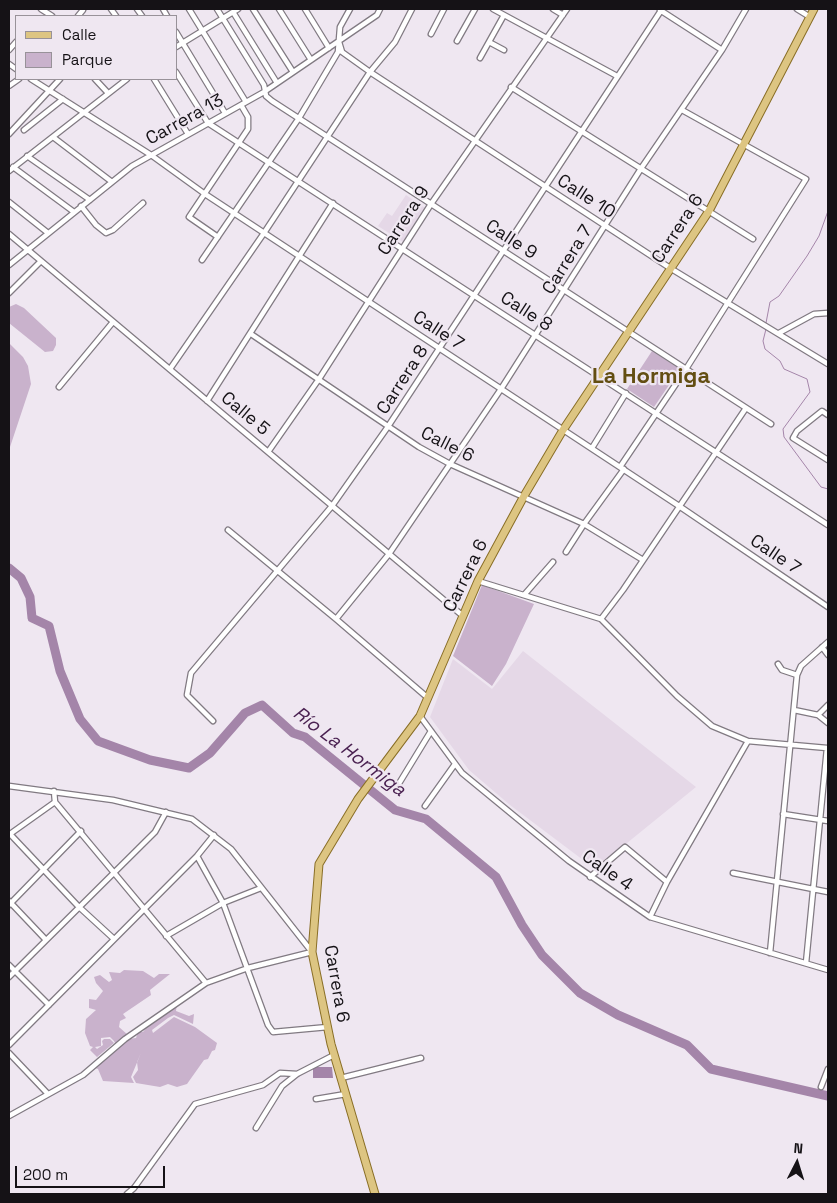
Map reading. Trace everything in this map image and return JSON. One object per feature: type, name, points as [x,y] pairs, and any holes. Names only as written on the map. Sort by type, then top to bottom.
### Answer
[{"type":"main road","name":"Carrera 6","points":[[375,1194],[334,1055],[312,952],[319,864],[358,799],[420,716],[478,581],[524,496],[563,430],[709,211],[814,9]]},
{"type":"street","points":[[189,9],[246,102]]},
{"type":"street","points":[[217,9],[264,85],[264,92]]},
{"type":"street","points":[[178,46],[238,9]]},
{"type":"street","points":[[253,9],[292,72]]},
{"type":"street","points":[[280,9],[311,60]]},
{"type":"street","points":[[305,9],[329,48]]},
{"type":"street","points":[[202,260],[298,118],[338,52],[340,27],[350,9]]},
{"type":"street","name":"Carrera 13","points":[[9,265],[112,182],[151,155],[264,92],[377,15],[380,9]]},
{"type":"street","points":[[170,369],[264,233],[370,72],[395,42],[412,9]]},
{"type":"street","points":[[431,34],[444,9]]},
{"type":"street","points":[[457,42],[475,9]]},
{"type":"street","points":[[493,9],[617,76]]},
{"type":"street","points":[[553,9],[563,14]]},
{"type":"street","name":"Carrera 9","points":[[268,452],[319,379],[431,204],[567,9]]},
{"type":"street","points":[[661,9],[722,50]]},
{"type":"street","name":"Carrera 8","points":[[214,721],[187,695],[191,673],[332,506],[388,428],[661,9]]},
{"type":"street","name":"Carrera 7","points":[[336,618],[389,554],[501,389],[642,168],[722,50],[746,9]]},
{"type":"street","points":[[797,9],[810,17]]},
{"type":"street","points":[[79,15],[83,10]]},
{"type":"street","points":[[233,12],[277,83]]},
{"type":"street","points":[[480,58],[504,15]]},
{"type":"street","points":[[178,35],[225,113]]},
{"type":"street","name":"Calle 10","points":[[339,42],[342,52],[370,72],[670,268],[828,364]]},
{"type":"street","points":[[489,42],[504,50]]},
{"type":"street","points":[[178,75],[208,123]]},
{"type":"street","name":"Calle 7","points":[[33,80],[151,155],[205,194],[592,448],[828,607]]},
{"type":"street","points":[[9,134],[59,80]]},
{"type":"street","points":[[97,80],[108,93]]},
{"type":"street","points":[[74,212],[11,169],[126,80]]},
{"type":"street","points":[[155,80],[188,134]]},
{"type":"street","points":[[511,87],[753,239]]},
{"type":"street","name":"Calle 9","points":[[264,92],[272,101],[771,424]]},
{"type":"street","points":[[24,130],[63,99]]},
{"type":"street","points":[[218,237],[189,218],[241,143],[249,123],[248,117],[241,105]]},
{"type":"street","points":[[566,552],[686,369],[726,302],[806,179],[682,110]]},
{"type":"street","name":"Calle 8","points":[[208,123],[828,525]]},
{"type":"street","points":[[53,137],[112,182]]},
{"type":"street","points":[[27,156],[90,200]]},
{"type":"street","points":[[9,202],[48,233]]},
{"type":"street","points":[[82,206],[96,225],[106,233],[143,203]]},
{"type":"street","points":[[207,401],[332,203]]},
{"type":"street","name":"Calle 5","points":[[9,234],[463,616]]},
{"type":"street","points":[[9,293],[41,261]]},
{"type":"street","points":[[778,333],[814,314],[828,313]]},
{"type":"street","points":[[59,387],[113,322]]},
{"type":"street","name":"Calle 6","points":[[251,334],[388,428],[450,464],[584,524],[643,560]]},
{"type":"street","points":[[592,448],[626,393]]},
{"type":"street","points":[[600,620],[746,408]]},
{"type":"street","points":[[828,415],[822,411],[797,431],[793,438],[828,460]]},
{"type":"street","points":[[228,530],[336,618],[428,698]]},
{"type":"street","points":[[524,595],[553,562]]},
{"type":"street","points":[[478,581],[600,620],[677,696],[712,726],[748,741],[827,748],[806,963]]},
{"type":"street","points":[[770,953],[797,675],[801,666],[828,642]]},
{"type":"street","points":[[822,647],[828,654]]},
{"type":"street","points":[[778,664],[782,670],[797,675]]},
{"type":"street","points":[[818,714],[828,705]]},
{"type":"street","points":[[794,710],[818,714],[828,722]]},
{"type":"street","name":"Calle 4","points":[[420,716],[462,773],[590,877],[650,917],[828,970]]},
{"type":"street","points":[[396,790],[431,731]]},
{"type":"street","points":[[650,917],[667,882],[748,741]]},
{"type":"street","points":[[424,806],[455,764]]},
{"type":"street","points":[[9,786],[113,800],[192,818],[231,849],[312,952],[248,968],[206,983],[125,1039],[83,1075],[9,1116]]},
{"type":"street","points":[[54,791],[55,802],[206,983]]},
{"type":"street","points":[[55,802],[10,834],[78,906],[114,939]]},
{"type":"street","points":[[9,977],[113,871],[155,832],[166,812]]},
{"type":"street","points":[[783,814],[828,821]]},
{"type":"street","points":[[46,940],[9,903],[80,831]]},
{"type":"street","points":[[9,1045],[197,856],[214,835]]},
{"type":"street","points":[[590,877],[625,847],[667,882]]},
{"type":"street","points":[[197,856],[224,903],[272,1032],[328,1027]]},
{"type":"street","points":[[733,873],[828,892]]},
{"type":"street","points":[[166,936],[224,903],[261,888]]},
{"type":"street","points":[[9,965],[49,1005]]},
{"type":"street","points":[[9,1053],[48,1094]]},
{"type":"street","points":[[256,1128],[282,1086],[297,1074],[334,1055]]},
{"type":"street","points":[[341,1078],[421,1058]]},
{"type":"street","points":[[821,1087],[828,1069]]},
{"type":"street","points":[[127,1194],[134,1188],[195,1104],[263,1085],[280,1073],[297,1074]]},
{"type":"street","points":[[316,1099],[346,1094]]},
{"type":"shaded area","points":[[406,195],[425,208],[403,242],[378,226],[387,213],[392,216]]},
{"type":"shaded area","points":[[523,651],[696,787],[595,869],[510,805],[469,770],[430,717],[453,659],[492,689]]},
{"type":"shaded area","points":[[313,1067],[332,1067],[333,1078],[313,1078]]},
{"type":"green space","points":[[16,304],[24,308],[56,338],[56,345],[53,351],[45,352],[9,323],[9,307]]},
{"type":"green space","points":[[9,343],[23,357],[28,366],[31,384],[9,450]]},
{"type":"green space","points":[[652,351],[680,369],[654,407],[627,389]]},
{"type":"green space","points":[[482,585],[534,604],[506,664],[492,686],[453,656]]},
{"type":"green space","points":[[124,970],[143,971],[154,978],[159,974],[170,974],[150,990],[151,995],[123,1014],[126,1018],[120,1021],[119,1027],[128,1035],[116,1045],[110,1037],[101,1038],[101,1046],[95,1047],[97,1049],[103,1045],[102,1041],[104,1039],[110,1039],[114,1043],[97,1057],[90,1050],[93,1047],[90,1046],[85,1033],[86,1019],[96,1010],[89,1008],[89,999],[96,1000],[103,991],[96,983],[94,977],[100,975],[109,982],[112,980],[109,972],[120,973]]},
{"type":"green space","points":[[177,1004],[176,1011],[189,1016],[194,1014],[193,1024],[174,1015],[152,1030],[153,1033],[174,1017],[195,1027],[217,1043],[215,1050],[212,1051],[208,1059],[204,1060],[187,1084],[177,1087],[168,1084],[160,1087],[136,1083],[133,1077],[138,1070],[137,1062],[131,1077],[134,1083],[103,1081],[98,1069],[92,1067],[128,1039],[136,1038],[138,1032],[143,1032],[151,1022],[156,1021]]},
{"type":"waterway","points":[[766,323],[770,302],[779,296],[807,256],[819,236],[828,211]]},
{"type":"waterway","points":[[766,329],[763,341],[765,349],[780,361],[784,369],[807,379],[810,392],[783,429],[784,437],[821,487],[828,489]]},
{"type":"waterway","name":"Río La Hormiga","points":[[9,568],[21,578],[30,597],[32,618],[49,626],[60,671],[80,719],[98,741],[150,760],[189,768],[210,753],[245,713],[262,705],[293,733],[305,737],[395,810],[426,819],[496,877],[522,925],[542,955],[580,993],[618,1015],[687,1045],[711,1069],[828,1096]]},
{"type":"district","name":"La Hormiga","points":[[651,377]]}]
